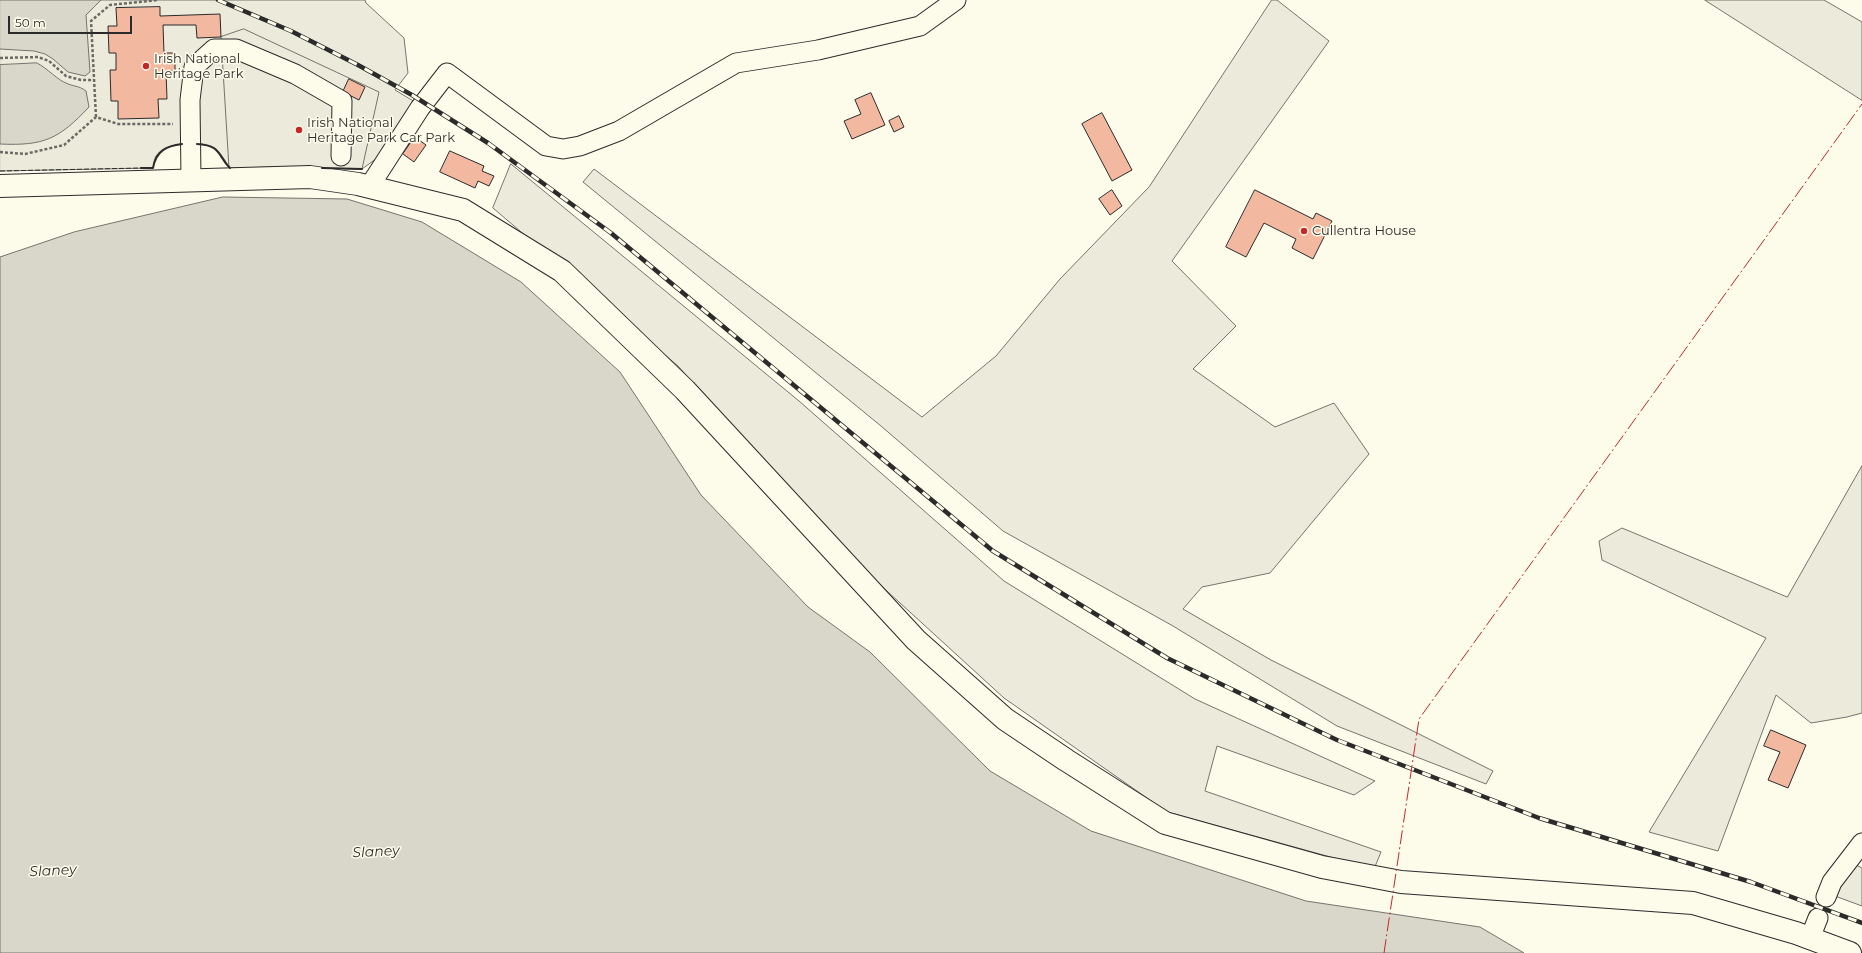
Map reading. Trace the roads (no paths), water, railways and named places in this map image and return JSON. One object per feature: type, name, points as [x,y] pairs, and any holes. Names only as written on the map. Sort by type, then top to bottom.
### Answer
[{"type":"main road","points":[[0,186],[192,179],[310,177],[369,187],[463,210],[562,271],[685,390],[916,640],[1005,719],[1165,823],[1322,868],[1401,882],[1693,903],[1814,928],[1850,953]]},
{"type":"street","points":[[369,187],[420,108],[447,73],[546,146],[563,149],[580,146],[619,131],[736,63],[818,50],[920,26],[956,0]]},
{"type":"street","points":[[192,179],[190,100],[194,67],[214,49],[236,49],[295,74],[342,101],[341,156]]},
{"type":"street","points":[[1826,897],[1832,882],[1862,843]]},
{"type":"water","points":[[0,0],[101,0],[86,15],[90,72],[85,76],[68,72],[45,54],[34,51],[0,49]]},
{"type":"water","points":[[37,63],[63,82],[86,91],[89,107],[69,127],[50,138],[40,142],[28,144],[0,144],[0,65]]},
{"type":"water","name":"Slaney","points":[[223,197],[347,199],[422,222],[521,282],[620,372],[701,495],[808,607],[870,652],[990,771],[1091,831],[1306,901],[1480,927],[1524,953],[0,953],[0,257],[74,232]]},
{"type":"railway","points":[[218,0],[291,31],[358,65],[412,95],[488,143],[611,233],[993,551],[1167,658],[1337,740],[1539,818],[1751,882],[1862,923]]},
{"type":"place","name":"Irish National Heritage Park","points":[[146,66]]},
{"type":"place","name":"Irish National Heritage Park Car Park","points":[[299,130]]},
{"type":"place","name":"Cullentra House","points":[[1304,231]]}]
